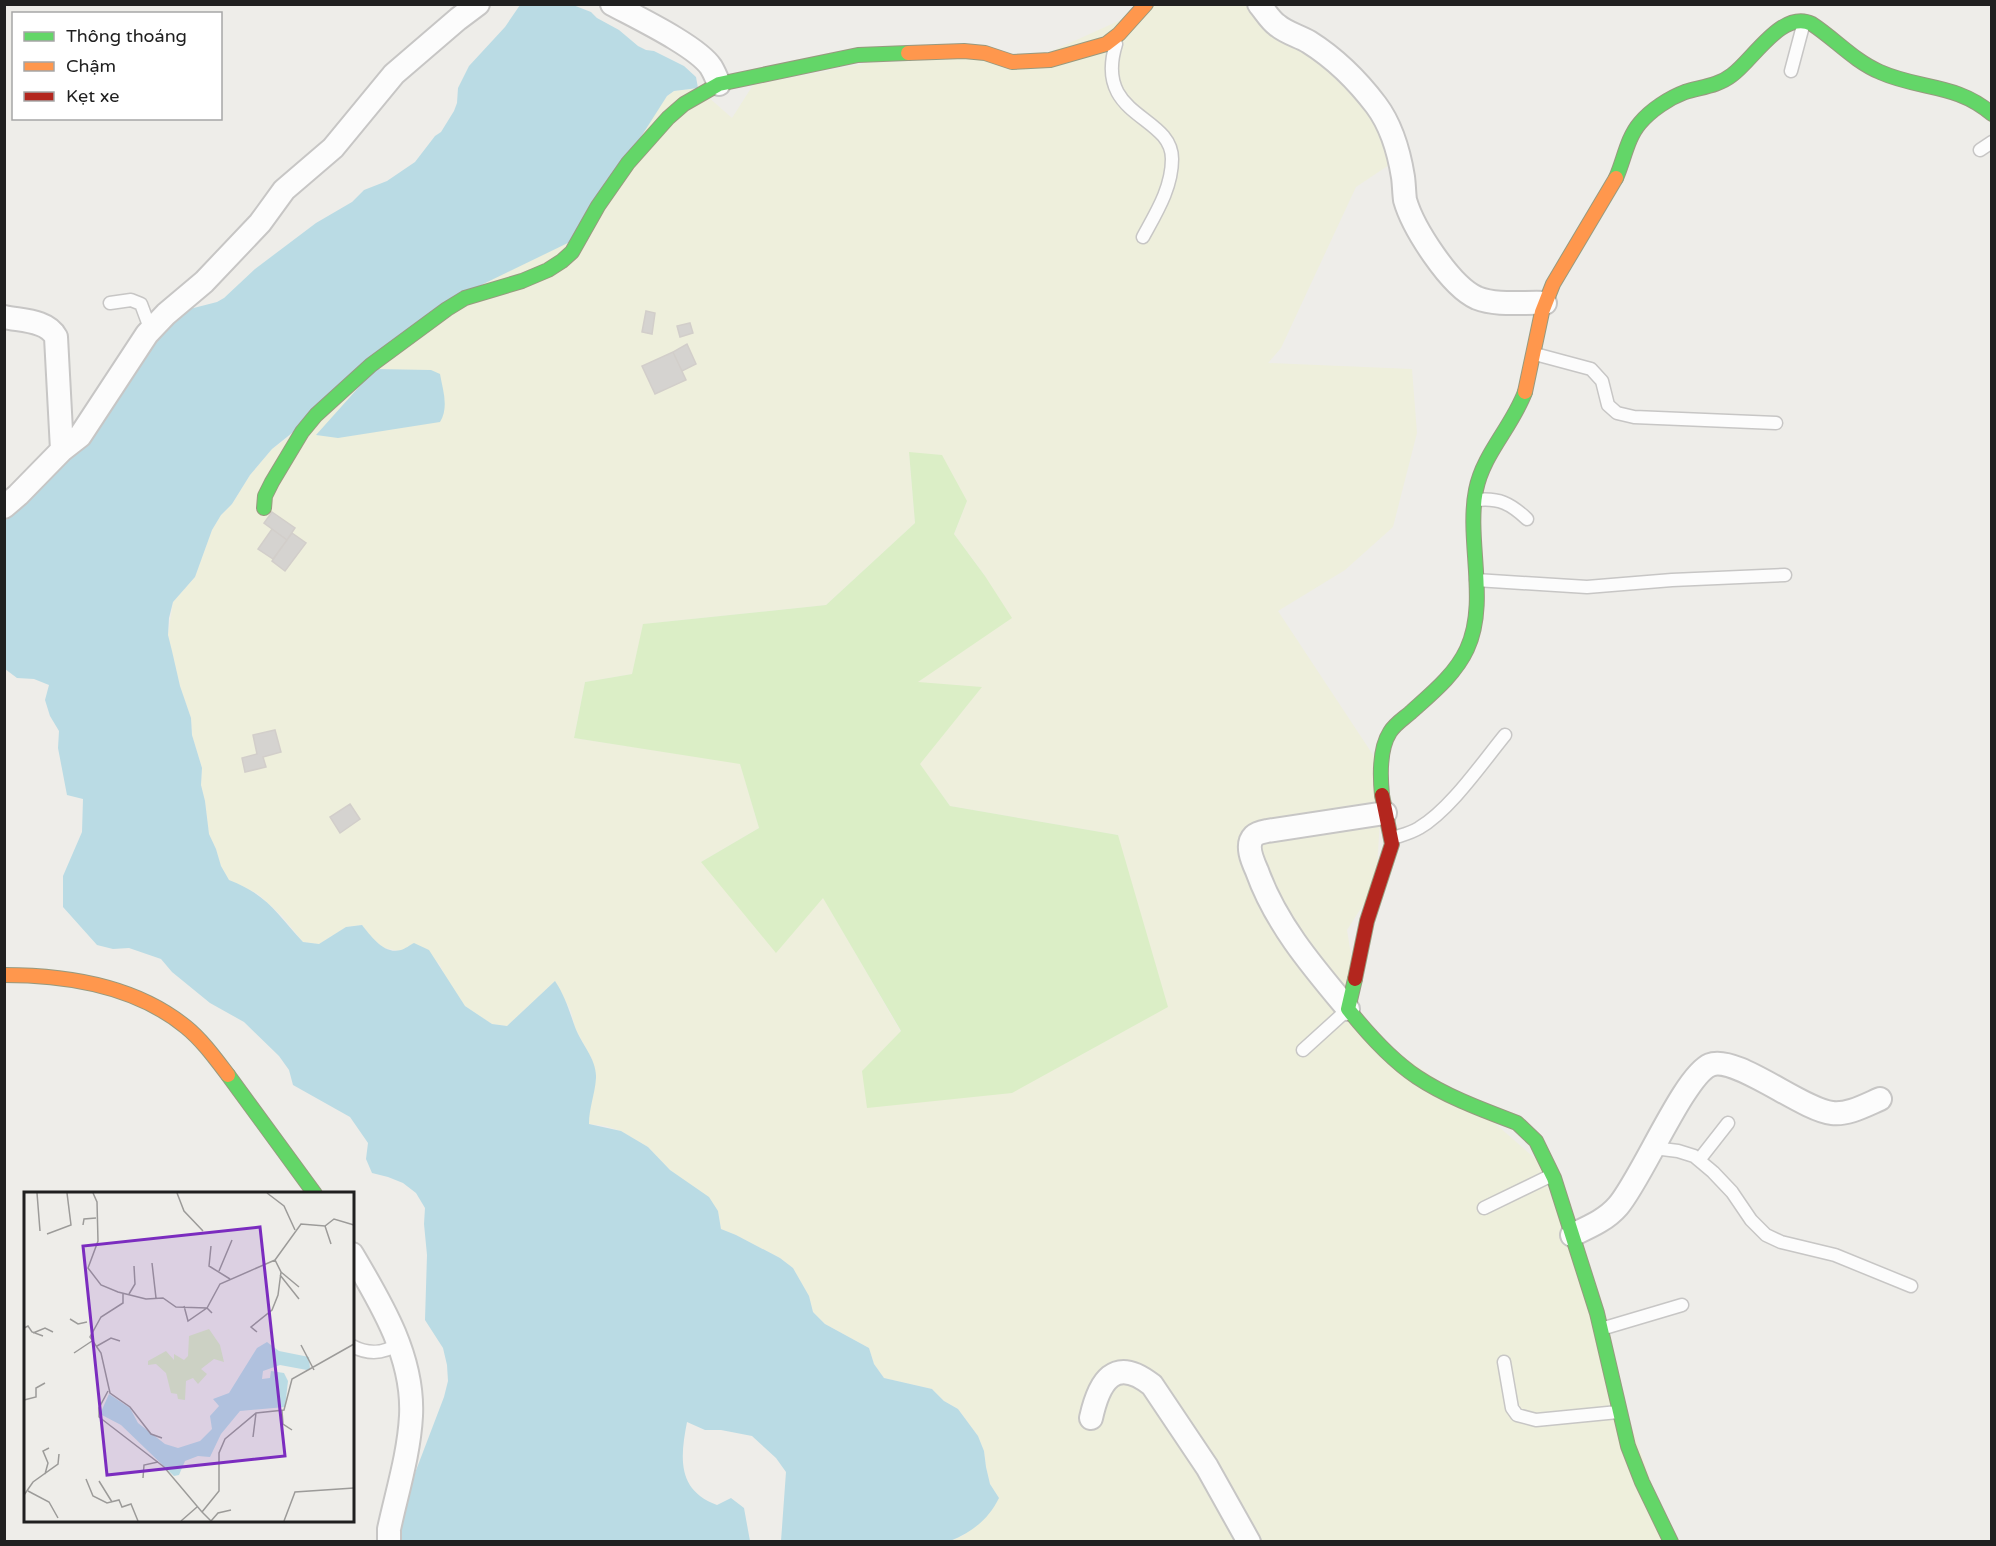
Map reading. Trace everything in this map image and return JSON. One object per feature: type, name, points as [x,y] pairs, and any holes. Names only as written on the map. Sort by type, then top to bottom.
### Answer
[{"type":"street","points":[[4,507],[62,450],[80,436],[151,331],[166,314],[204,282],[260,223],[284,190],[333,148],[394,74],[478,4]]},
{"type":"street","points":[[612,4],[661,30],[697,54],[711,67],[719,84]]},
{"type":"street","points":[[264,508],[265,496],[272,482],[302,432],[316,415],[370,365],[465,298],[531,278],[562,261],[572,252],[598,206],[628,163],[684,104],[719,84],[858,55],[964,51],[985,53],[1012,62],[1050,60],[1106,44],[1119,34],[1146,4]]},
{"type":"street","points":[[1259,4],[1278,27],[1308,41],[1344,68],[1377,107],[1387,124],[1398,152],[1405,199],[1415,224],[1426,244],[1466,291],[1478,298],[1501,302],[1545,303]]},
{"type":"street","points":[[1348,1009],[1367,921],[1387,863],[1392,838],[1380,784],[1385,745],[1391,730],[1444,680],[1464,654],[1471,639],[1474,624],[1475,500],[1484,464],[1500,441],[1522,400],[1545,303],[1565,258],[1606,197],[1639,124],[1680,94],[1722,81],[1733,75],[1762,45],[1789,24],[1805,21],[1881,72],[1957,92],[1982,104],[1992,114]]},
{"type":"street","points":[[4,317],[42,324],[52,329],[56,337],[62,450]]},
{"type":"street","points":[[1385,813],[1256,834],[1252,839],[1250,849],[1267,899],[1306,956],[1348,1009],[1407,1070],[1444,1091],[1525,1128],[1539,1146],[1552,1174],[1587,1277],[1610,1381],[1628,1446],[1639,1475],[1671,1542]]},
{"type":"street","points":[[4,975],[33,975],[84,982],[163,1010],[185,1026],[204,1046],[271,1131],[314,1192]]},
{"type":"street","points":[[1572,1235],[1605,1218],[1618,1205],[1638,1176],[1690,1086],[1708,1065],[1715,1063],[1740,1069],[1784,1093],[1832,1113],[1844,1113],[1880,1099]]},
{"type":"street","points":[[354,1257],[399,1343],[407,1377],[411,1415],[407,1446],[389,1529],[389,1542]]},
{"type":"street","points":[[1091,1418],[1095,1397],[1103,1382],[1114,1374],[1128,1372],[1141,1376],[1152,1385],[1207,1467],[1249,1542]]},
{"type":"lane","points":[[1791,71],[1805,21]]},
{"type":"lane","points":[[1119,34],[1112,56],[1111,75],[1119,94],[1128,107],[1168,141],[1173,157],[1170,180],[1158,210],[1143,237]]},
{"type":"lane","points":[[1980,150],[1992,142]]},
{"type":"lane","points":[[110,303],[131,300],[141,304],[151,331]]},
{"type":"lane","points":[[1534,354],[1591,369],[1602,381],[1608,405],[1617,413],[1634,417],[1776,423]]},
{"type":"lane","points":[[1475,500],[1491,498],[1502,502],[1514,507],[1527,519]]},
{"type":"lane","points":[[1475,580],[1587,587],[1672,580],[1785,575]]},
{"type":"lane","points":[[1392,838],[1416,830],[1435,816],[1454,797],[1505,735]]},
{"type":"lane","points":[[1303,1050],[1348,1009]]},
{"type":"lane","points":[[1699,1160],[1728,1123]]},
{"type":"lane","points":[[1654,1148],[1694,1156],[1732,1192],[1751,1220],[1766,1235],[1781,1242],[1835,1255],[1911,1286]]},
{"type":"lane","points":[[1484,1208],[1552,1174]]},
{"type":"lane","points":[[1600,1329],[1682,1305]]},
{"type":"lane","points":[[354,1347],[369,1352],[380,1352],[388,1351],[399,1343]]},
{"type":"lane","points":[[1504,1362],[1512,1408],[1517,1415],[1536,1420],[1619,1412]]},
{"type":"green space","points":[[1154,5],[1256,5],[1335,69],[1370,111],[1392,163],[1356,187],[1281,348],[1268,363],[1412,369],[1417,433],[1393,527],[1345,570],[1278,611],[1383,770],[1376,885],[1347,930],[1351,955],[1349,1019],[1474,1105],[1539,1162],[1672,1541],[950,1541],[964,1535],[999,1498],[990,1484],[984,1451],[978,1436],[958,1409],[944,1401],[932,1389],[884,1378],[874,1364],[869,1348],[825,1324],[813,1312],[809,1296],[793,1268],[780,1258],[721,1229],[718,1211],[695,1188],[670,1170],[648,1147],[621,1131],[589,1124],[589,1108],[596,1076],[592,1059],[575,1028],[571,1011],[555,981],[507,1026],[492,1024],[465,1006],[439,963],[384,948],[362,925],[346,927],[319,944],[303,942],[282,916],[258,894],[229,880],[221,866],[209,834],[201,785],[202,768],[168,635],[173,602],[195,577],[212,530],[250,475],[272,449],[656,111],[667,96],[674,91],[698,88],[732,118],[753,85],[867,63],[1043,55]],"holes":[[[909,452],[967,501],[954,534],[985,576],[917,683],[981,688],[919,764],[950,806],[1118,835],[862,1071],[901,1032],[823,897],[701,862],[759,828],[740,763],[574,738],[585,682],[632,674],[644,624],[826,605],[915,523]]]},
{"type":"green space","points":[[909,452],[942,455],[967,501],[954,534],[1012,618],[918,682],[982,687],[920,764],[950,806],[1118,835],[1168,1007],[1012,1093],[867,1108],[862,1071],[901,1031],[823,898],[776,953],[701,862],[759,828],[740,764],[574,738],[585,682],[632,674],[643,624],[826,605],[915,523]]},
{"type":"water","points":[[520,5],[573,5],[591,12],[597,18],[619,30],[638,46],[684,66],[696,77],[698,88],[674,91],[667,96],[576,239],[471,290],[272,449],[250,475],[232,504],[221,515],[212,530],[195,577],[173,602],[168,635],[202,768],[201,785],[209,834],[229,880],[262,899],[303,942],[319,944],[346,927],[362,925],[378,943],[389,950],[401,950],[414,943],[429,950],[465,1006],[492,1024],[507,1026],[555,981],[596,1071],[589,1124],[621,1131],[648,1147],[670,1170],[709,1197],[718,1211],[721,1229],[780,1258],[793,1268],[809,1296],[813,1312],[825,1324],[869,1348],[874,1364],[884,1378],[932,1389],[944,1401],[958,1409],[978,1436],[984,1451],[990,1484],[999,1498],[990,1513],[979,1524],[950,1541],[781,1541],[786,1472],[776,1458],[752,1436],[721,1430],[705,1430],[687,1422],[683,1460],[688,1482],[704,1499],[717,1505],[731,1498],[744,1508],[750,1541],[401,1541],[402,1520],[415,1473],[448,1381],[443,1348],[425,1320],[427,1255],[425,1208],[416,1193],[403,1183],[372,1173],[366,1159],[368,1143],[350,1117],[293,1085],[289,1070],[279,1056],[244,1022],[210,1003],[172,972],[161,959],[129,948],[113,949],[97,945],[63,907],[63,876],[82,832],[83,799],[67,795],[58,748],[59,731],[50,716],[45,700],[49,685],[34,679],[17,678],[5,669],[5,511],[178,312],[224,298],[255,269],[316,223],[352,202],[364,190],[387,181],[415,162],[435,136],[441,132],[454,111],[458,88],[469,66],[505,27]]},
{"type":"water","points":[[375,369],[431,370],[440,374],[445,405],[440,422],[338,438],[316,435]]},
{"type":"building","points":[[646,311],[655,313],[652,334],[642,332]]},
{"type":"building","points":[[690,323],[693,333],[680,337],[677,326]]},
{"type":"building","points":[[687,344],[696,364],[682,371],[673,352]]},
{"type":"building","points":[[673,352],[686,380],[655,394],[642,366]]},
{"type":"building","points":[[272,512],[295,528],[287,540],[264,523]]},
{"type":"building","points":[[272,529],[287,540],[273,559],[258,549]]},
{"type":"building","points":[[292,533],[306,543],[285,571],[272,561]]},
{"type":"building","points":[[275,730],[281,752],[263,757],[266,767],[245,772],[242,758],[257,754],[253,735]]},
{"type":"building","points":[[350,804],[360,819],[340,833],[330,817]]},
{"type":"traffic: fast","points":[[1616,178],[1632,135],[1649,114],[1685,92],[1727,79],[1779,30],[1801,21],[1812,24],[1862,62],[1880,72],[1965,97],[1992,114]]},
{"type":"traffic: fast","points":[[264,508],[265,496],[272,482],[302,432],[316,415],[371,365],[447,309],[465,298],[522,281],[562,261],[572,252],[598,206],[628,163],[668,118],[684,104],[719,84],[858,55],[908,53]]},
{"type":"traffic: fast","points":[[1382,795],[1382,754],[1390,732],[1442,684],[1467,649],[1476,611],[1473,529],[1476,490],[1485,464],[1525,392]]},
{"type":"traffic: fast","points":[[1355,979],[1348,1009],[1389,1054],[1417,1077],[1440,1091],[1517,1123],[1536,1141],[1554,1178],[1597,1313],[1628,1446],[1642,1482],[1671,1542]]},
{"type":"traffic: fast","points":[[228,1075],[314,1192]]},
{"type":"traffic: slow","points":[[908,53],[964,51],[985,53],[1012,62],[1050,60],[1106,44],[1119,34],[1146,4]]},
{"type":"traffic: slow","points":[[1525,392],[1542,312],[1553,284],[1616,178]]},
{"type":"traffic: slow","points":[[4,975],[52,977],[76,981],[100,986],[145,1002],[166,1013],[192,1032],[228,1075]]},
{"type":"traffic: jam","points":[[1355,979],[1367,921],[1392,844],[1382,795]]}]
